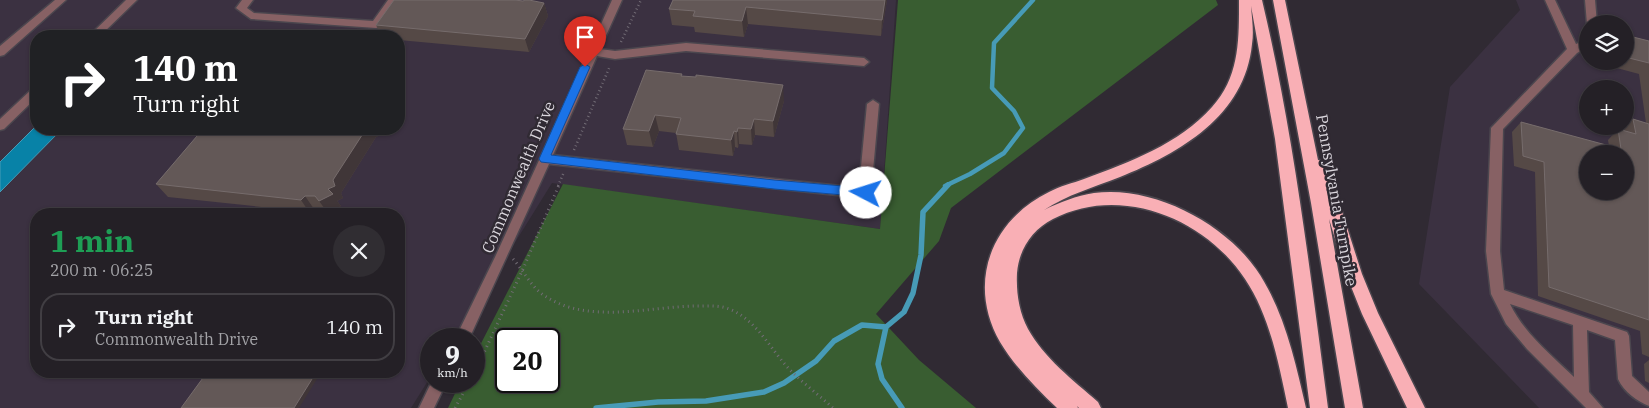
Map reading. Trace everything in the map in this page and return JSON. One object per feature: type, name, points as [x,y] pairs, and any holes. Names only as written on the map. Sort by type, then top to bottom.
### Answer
[{"type":"highway","points":[[1069,408],[1038,378],[1005,335],[996,310],[992,291],[992,274],[999,249],[1005,237],[1014,226],[1038,205],[1054,196],[1162,153],[1185,140],[1208,120],[1230,94],[1243,64],[1247,42],[1248,19],[1245,0]]},
{"type":"highway","points":[[1256,0],[1264,33],[1280,127],[1318,408]]},
{"type":"highway","name":"Pennsylvania Turnpike","points":[[1279,0],[1338,306],[1354,408]]},
{"type":"highway","points":[[1298,94],[1354,274],[1370,314],[1416,408]]},
{"type":"highway","points":[[1092,408],[1038,358],[1025,340],[1015,321],[1010,304],[1009,269],[1012,254],[1020,240],[1029,228],[1042,218],[1068,204],[1106,198],[1153,205],[1178,213],[1198,224],[1235,254],[1251,274],[1266,303],[1288,367],[1297,408]]},
{"type":"street","points":[[0,52],[61,0]]},
{"type":"street","points":[[100,30],[132,0]]},
{"type":"street","points":[[248,0],[241,8],[251,16],[376,25],[393,0]]},
{"type":"street","name":"Commonwealth Drive","points":[[467,328],[505,250],[616,0]]},
{"type":"street","points":[[1550,0],[1573,50]]},
{"type":"street","points":[[1590,0],[1591,15]]},
{"type":"street","points":[[592,52],[615,55],[686,47],[864,62]]},
{"type":"street","points":[[1579,47],[1573,50],[1497,128],[1493,251],[1498,294],[1511,320],[1532,345],[1596,408]]},
{"type":"street","points":[[0,126],[30,98]]},
{"type":"street","points":[[544,159],[774,185],[866,193],[872,104]]},
{"type":"street","points":[[1498,294],[1622,336],[1625,379],[1644,401]]},
{"type":"street","points":[[1580,321],[1582,394]]},
{"type":"street","points":[[426,408],[434,393]]},
{"type":"path","points":[[485,350],[523,269],[615,55],[641,0]]},
{"type":"path","points":[[505,250],[523,269],[533,285],[559,305],[579,310],[624,310],[670,306],[731,309],[760,332],[784,363],[833,408]]},
{"type":"path","points":[[455,408],[463,393]]},
{"type":"shaded area","points":[[0,0],[896,0],[880,229],[552,183],[462,328],[420,328],[420,393],[411,408],[0,408]]},
{"type":"shaded area","points":[[1516,0],[1649,0],[1649,408],[1539,408],[1419,284],[1450,87],[1520,10]]},
{"type":"green space","points":[[898,0],[1216,0],[1218,5],[951,208],[939,241],[876,314],[919,360],[976,408],[448,408],[455,393],[485,393],[485,336],[563,184],[880,229]]},
{"type":"water","points":[[30,132],[30,135],[56,135],[0,192],[0,162]]},
{"type":"building","points":[[394,0],[529,0],[544,3],[525,39],[376,25]]},
{"type":"building","points":[[673,0],[885,0],[882,20],[746,7],[742,21],[693,16],[695,11],[669,9]]},
{"type":"building","points":[[1634,37],[1649,41],[1649,63],[1634,59]]},
{"type":"building","points":[[646,70],[682,74],[681,76],[696,77],[696,75],[783,85],[773,121],[754,119],[751,129],[738,128],[737,132],[734,131],[731,140],[676,134],[681,118],[655,115],[649,131],[623,129]]},
{"type":"building","points":[[1634,119],[1649,124],[1649,320],[1549,287],[1544,162],[1523,156],[1521,122],[1606,145],[1579,145],[1579,200],[1634,200],[1634,145],[1620,145],[1619,135],[1634,135],[1636,134]]},
{"type":"building","points":[[198,135],[362,135],[333,180],[335,186],[328,189],[333,194],[319,201],[315,196],[305,196],[301,200],[156,184]]},
{"type":"building","points":[[203,378],[313,378],[294,408],[181,408]]},
{"type":"waterway","points":[[945,186],[970,174],[1004,153],[1023,128],[1014,111],[992,88],[994,43],[1033,0]]},
{"type":"waterway","points":[[886,327],[904,312],[913,293],[921,255],[923,212],[948,185]]},
{"type":"waterway","points":[[596,408],[658,402],[706,401],[764,392],[784,383],[816,361],[834,341],[862,325],[886,327]]},
{"type":"waterway","points":[[886,327],[878,364],[882,379],[902,408]]},
{"type":"route","points":[[585,67],[544,159],[643,168],[774,185],[866,193]]}]
